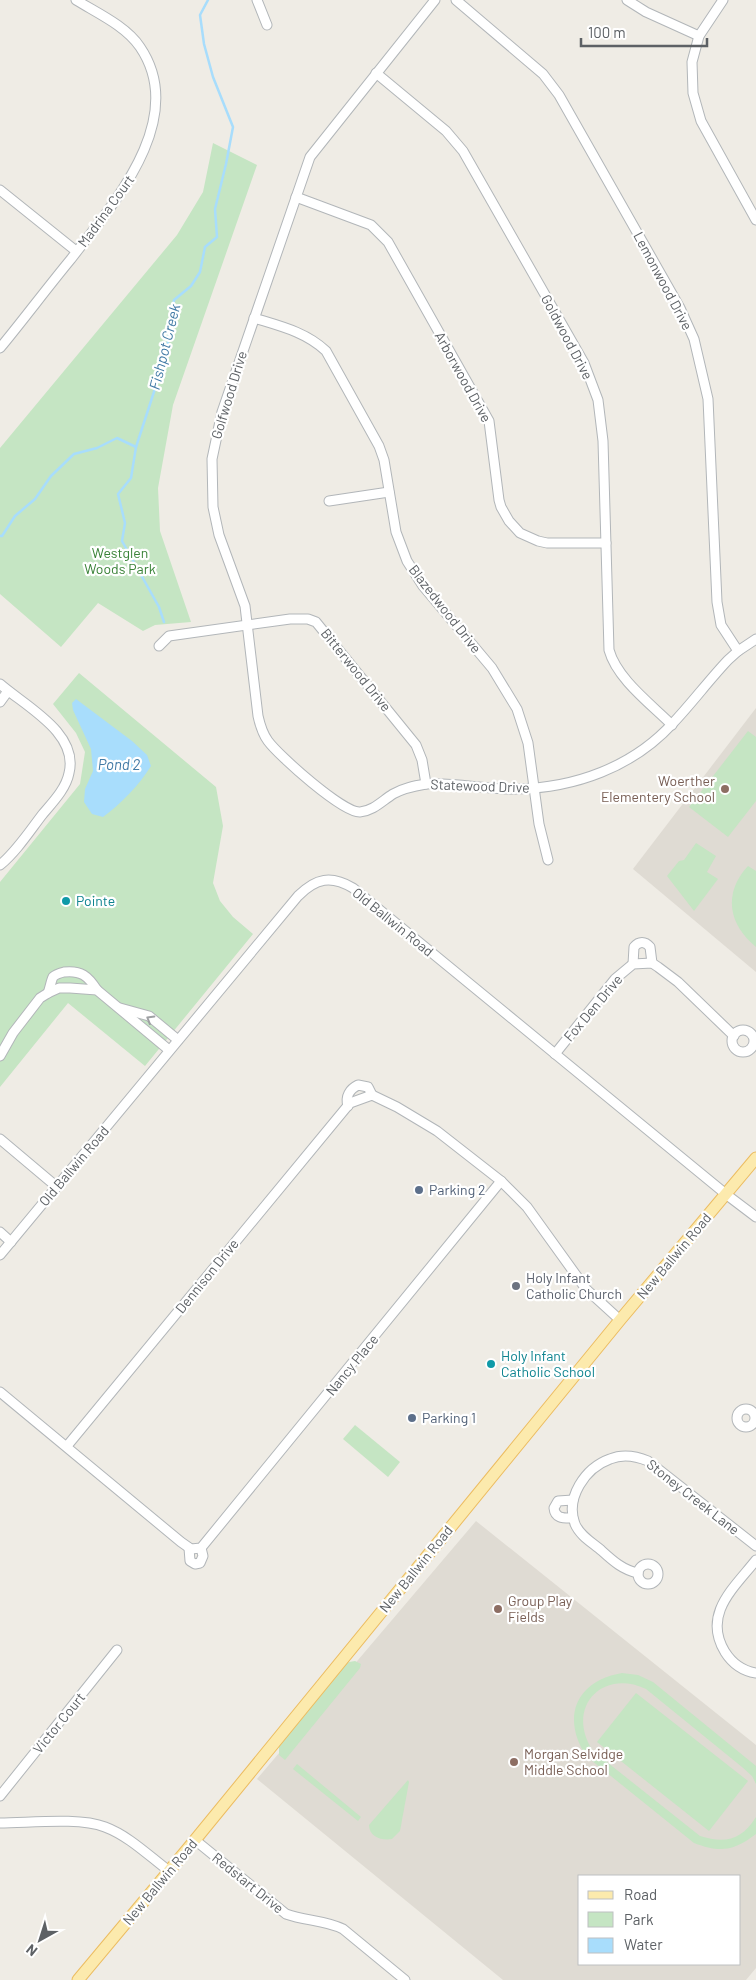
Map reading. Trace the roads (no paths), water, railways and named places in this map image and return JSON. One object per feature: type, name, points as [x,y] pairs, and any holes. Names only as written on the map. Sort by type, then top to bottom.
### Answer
[{"type":"main road","name":"New Ballwin Road","points":[[78,1980],[169,1872],[620,1320],[727,1195],[756,1158]]},
{"type":"street","name":"Madrina Court","points":[[1,345],[116,200],[134,171],[152,126],[156,97],[155,84],[151,69],[139,45],[109,20],[76,0]]},
{"type":"street","points":[[257,0],[266,25]]},
{"type":"street","name":"Golfwood Drive","points":[[367,811],[354,812],[340,805],[283,758],[261,730],[248,626],[241,593],[219,535],[213,507],[212,469],[215,440],[222,412],[310,157],[435,0]]},
{"type":"street","name":"Lemonwood Drive","points":[[456,0],[535,66],[551,83],[605,174],[689,327],[701,365],[708,398],[717,602],[721,625],[738,651]]},
{"type":"street","points":[[627,0],[646,12],[699,36]]},
{"type":"street","points":[[723,0],[699,36],[692,62],[691,80],[695,105],[709,137],[756,220]]},
{"type":"street","name":"Goldwood Drive","points":[[376,73],[446,131],[463,151],[584,363],[594,387],[603,441],[609,650],[624,677],[672,724]]},
{"type":"street","points":[[0,190],[76,251]]},
{"type":"street","name":"Arborwood Drive","points":[[296,197],[370,225],[388,242],[489,421],[501,508],[514,527],[529,538],[546,543],[606,542]]},
{"type":"street","name":"Blazedwood Drive","points":[[254,318],[298,332],[317,343],[326,351],[377,440],[384,460],[396,532],[414,574],[492,668],[517,709],[528,743],[539,824],[548,860]]},
{"type":"street","points":[[329,501],[389,492]]},
{"type":"street","name":"Bitterwood Drive","points":[[159,646],[169,636],[300,618],[308,618],[316,622],[416,745],[422,760],[426,784]]},
{"type":"street","name":"Statewood Drive","points":[[367,811],[399,792],[426,784],[493,789],[535,789],[568,783],[603,772],[636,754],[672,724],[738,651],[756,640]]},
{"type":"street","points":[[0,684],[58,732],[67,746],[70,772],[55,799],[0,866]]},
{"type":"street","points":[[0,702],[8,692]]},
{"type":"street","name":"Old Ballwin Road","points":[[0,1255],[298,896],[312,885],[332,880],[342,882],[353,888],[756,1217]]},
{"type":"street","name":"Fox Den Drive","points":[[555,1054],[615,979],[633,964],[652,963],[650,946],[648,944],[640,942],[634,947],[633,964]]},
{"type":"street","points":[[652,963],[678,982],[734,1036]]},
{"type":"street","points":[[48,993],[53,978],[59,973],[81,972],[97,990],[169,1050]]},
{"type":"street","points":[[0,1056],[13,1033],[40,998],[59,988],[97,990]]},
{"type":"street","points":[[117,1007],[149,1016],[178,1040]]},
{"type":"street","name":"Dennison Drive","points":[[348,1106],[347,1097],[349,1092],[358,1085],[368,1087],[372,1095],[397,1107],[437,1131],[501,1181],[527,1207],[586,1289],[620,1320]]},
{"type":"street","name":"Dennison Drive","points":[[67,1446],[348,1106],[355,1100],[372,1095]]},
{"type":"street","points":[[0,1139],[57,1187]]},
{"type":"street","name":"Nancy Place","points":[[0,1392],[189,1548],[190,1561],[195,1564],[200,1563],[203,1556],[201,1548],[501,1181]]},
{"type":"street","points":[[0,1232],[11,1242]]},
{"type":"street","name":"Stoney Creek Lane","points":[[573,1500],[575,1492],[583,1481],[603,1462],[624,1456],[640,1458],[656,1466],[756,1546]]},
{"type":"street","points":[[574,1518],[560,1517],[555,1514],[554,1508],[558,1501],[573,1500],[572,1507],[576,1526],[584,1536],[626,1570],[638,1573]]},
{"type":"street","points":[[189,1548],[201,1548]]},
{"type":"street","points":[[756,1560],[721,1605],[717,1618],[717,1632],[727,1656],[748,1672],[756,1673]]},
{"type":"street","name":"Victor Court","points":[[0,1796],[117,1650]]},
{"type":"street","points":[[0,1824],[70,1822],[104,1826],[129,1841],[169,1872]]},
{"type":"street","name":"Redstart Drive","points":[[195,1840],[286,1914],[299,1919],[336,1925],[343,1928],[405,1980]]},
{"type":"water","name":"Pond 2","points":[[76,699],[132,741],[147,755],[151,766],[129,794],[103,817],[92,814],[84,802],[85,789],[93,771],[91,749],[73,710],[72,703]]},
{"type":"waterway","name":"Fishpot Creek","points":[[164,622],[159,607],[122,541],[125,523],[118,494],[131,478],[136,447],[166,355],[174,300],[191,286],[200,272],[205,247],[217,237],[215,209],[233,127],[213,77],[204,44],[200,15],[208,0]]},
{"type":"waterway","points":[[0,536],[2,536],[15,516],[35,499],[51,476],[74,454],[97,448],[117,438],[136,447]]},
{"type":"place","name":"Woerther Elementery School","points":[[725,789]]},
{"type":"place","name":"Pointe","points":[[66,901]]},
{"type":"place","name":"Parking 2","points":[[419,1190]]},
{"type":"place","name":"Holy Infant Catholic Church","points":[[516,1286]]},
{"type":"place","name":"Holy Infant Catholic School","points":[[491,1364]]},
{"type":"place","name":"Parking 1","points":[[412,1418]]},
{"type":"place","name":"Group Play Fields","points":[[498,1609]]},
{"type":"place","name":"Morgan Selvidge Middle School","points":[[514,1762]]},
{"type":"park label","name":"Westglen Woods Park","points":[[120,562]]}]
